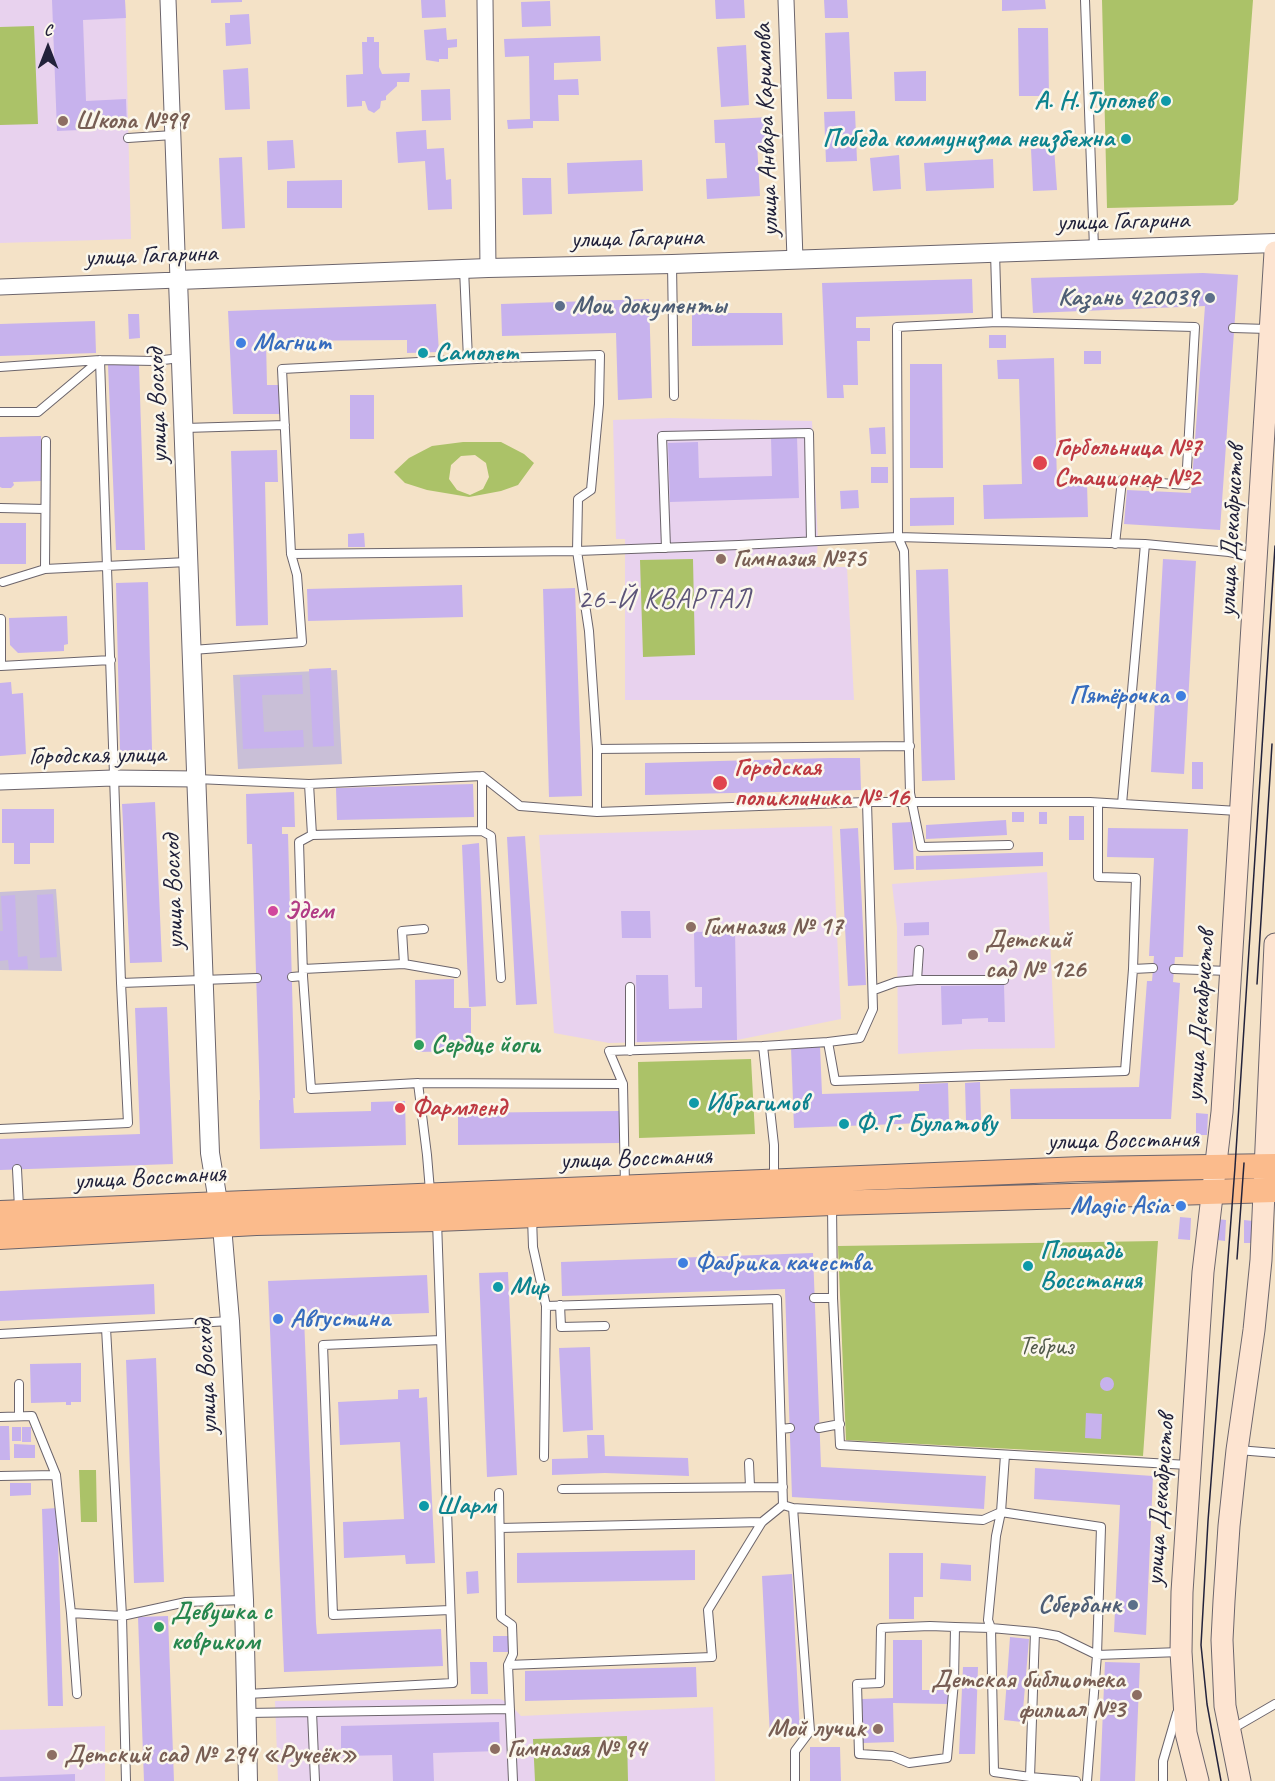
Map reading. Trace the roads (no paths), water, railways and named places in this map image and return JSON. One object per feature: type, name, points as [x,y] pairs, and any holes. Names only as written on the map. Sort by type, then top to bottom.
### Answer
[{"type":"main road","name":"улица Декабристов","points":[[1198,1781],[1186,1733],[1181,1652],[1182,1592],[1198,1323],[1222,1113],[1275,252]]},
{"type":"main road","points":[[1240,1781],[1224,1697],[1222,1640],[1229,1526],[1254,1330],[1270,1178],[1275,944]]},
{"type":"main road","name":"улица Восстания","points":[[0,1237],[430,1196],[1082,1169],[1213,1179]]},
{"type":"main road","name":"улица Восстания","points":[[10,1213],[172,1207],[256,1223],[437,1219],[832,1203],[1213,1179],[1270,1178]]},
{"type":"street","name":"улица Восход","points":[[168,0],[210,1153],[220,1215],[230,1321],[244,1600],[248,1781]]},
{"type":"street","points":[[485,0],[488,268]]},
{"type":"street","name":"улица Анвара Каримова","points":[[786,0],[795,259]]},
{"type":"street","name":"улица Гагарина","points":[[0,287],[488,268],[672,264],[1275,243]]},
{"type":"street","name":"Городская улица","points":[[0,782],[196,778]]},
{"type":"lane","points":[[1084,0],[1094,248]]},
{"type":"lane","points":[[128,138],[173,135]]},
{"type":"lane","points":[[995,251],[997,322]]},
{"type":"lane","points":[[672,264],[674,396]]},
{"type":"lane","points":[[464,269],[468,359]]},
{"type":"lane","points":[[1009,845],[921,847],[912,802],[904,551],[898,537],[897,327],[997,322],[1199,327],[1186,485],[1122,480],[1115,544]]},
{"type":"lane","points":[[1233,328],[1270,329]]},
{"type":"lane","points":[[190,650],[216,650],[302,642],[297,575],[291,554],[282,369],[468,359],[600,356],[599,404],[591,489],[578,499],[577,551],[590,631],[597,749],[597,812]]},
{"type":"lane","points":[[0,367],[100,360],[154,361],[182,358]]},
{"type":"lane","points":[[0,412],[38,412],[100,360]]},
{"type":"lane","points":[[0,1129],[128,1123],[113,778],[100,360]]},
{"type":"lane","points":[[185,428],[285,424]]},
{"type":"lane","points":[[666,548],[662,436],[808,433],[811,541]]},
{"type":"lane","points":[[45,569],[46,441]]},
{"type":"lane","points":[[0,508],[45,509]]},
{"type":"lane","points":[[291,554],[577,551],[898,537],[1145,544],[1258,557]]},
{"type":"lane","points":[[1122,804],[1145,544]]},
{"type":"lane","points":[[3,582],[45,569],[187,562]]},
{"type":"lane","points":[[2,620],[2,666],[111,660]]},
{"type":"lane","points":[[597,749],[910,746]]},
{"type":"lane","points":[[196,778],[309,784],[482,776],[520,806],[597,812],[867,802],[1098,803],[1241,811]]},
{"type":"lane","points":[[482,776],[482,831]]},
{"type":"lane","points":[[309,784],[312,835]]},
{"type":"lane","points":[[625,1188],[623,1084],[609,1051],[763,1046],[860,1038],[873,1009],[874,990],[867,802]]},
{"type":"lane","points":[[828,1042],[835,1081],[1125,1071],[1133,969],[1136,878],[1098,877],[1098,803]]},
{"type":"lane","points":[[501,978],[491,836],[482,831],[312,835],[299,842],[303,972],[311,1089],[418,1083],[623,1084]]},
{"type":"lane","points":[[404,964],[402,931],[424,929]]},
{"type":"lane","points":[[917,980],[919,950]]},
{"type":"lane","points":[[292,977],[303,972],[404,964],[456,973]]},
{"type":"lane","points":[[1133,969],[1153,968]]},
{"type":"lane","points":[[1174,969],[1231,971]]},
{"type":"lane","points":[[121,983],[256,978]]},
{"type":"lane","points":[[874,990],[897,982],[917,980],[1004,980]]},
{"type":"lane","points":[[630,987],[630,1051]]},
{"type":"lane","points":[[763,1046],[774,1145],[774,1182]]},
{"type":"lane","points":[[418,1083],[430,1196]]},
{"type":"lane","points":[[15,1128],[16,1138]]},
{"type":"lane","points":[[10,1213],[16,1169]]},
{"type":"lane","points":[[832,1203],[833,1298],[840,1445],[1190,1465]]},
{"type":"lane","points":[[532,1216],[533,1246],[546,1306],[544,1457]]},
{"type":"lane","points":[[245,1694],[453,1683],[437,1219]]},
{"type":"lane","points":[[814,1298],[833,1298]]},
{"type":"lane","points":[[546,1306],[781,1299],[783,1505]]},
{"type":"lane","points":[[560,1305],[561,1327],[605,1326]]},
{"type":"lane","points":[[0,1334],[230,1321]]},
{"type":"lane","points":[[106,1328],[122,1616],[126,1781]]},
{"type":"lane","points":[[441,1340],[323,1345],[333,1615],[450,1610]]},
{"type":"lane","points":[[19,1384],[20,1416]]},
{"type":"lane","points":[[0,1417],[32,1416],[56,1475],[77,1694]]},
{"type":"lane","points":[[819,1428],[840,1425]]},
{"type":"lane","points":[[781,1429],[790,1428]]},
{"type":"lane","points":[[1237,1450],[1275,1453]]},
{"type":"lane","points":[[1005,1455],[1001,1512],[996,1536],[988,1620],[991,1628],[994,1772],[1076,1781]]},
{"type":"lane","points":[[749,1463],[750,1487]]},
{"type":"lane","points":[[0,1476],[56,1475]]},
{"type":"lane","points":[[562,1489],[783,1487]]},
{"type":"lane","points":[[499,1493],[501,1617],[512,1625],[513,1654],[508,1665],[513,1781]]},
{"type":"lane","points":[[783,1505],[794,1508],[983,1520],[1001,1512],[1101,1527],[1097,1655],[1087,1781]]},
{"type":"lane","points":[[508,1665],[712,1657],[708,1610],[762,1522],[783,1505]]},
{"type":"lane","points":[[794,1508],[810,1731],[795,1751],[795,1781]]},
{"type":"lane","points":[[500,1528],[762,1522]]},
{"type":"lane","points":[[71,1613],[122,1616],[186,1602],[244,1600]]},
{"type":"lane","points":[[955,1627],[954,1682],[947,1758],[909,1762],[892,1756],[859,1754],[857,1684],[880,1683],[881,1628],[955,1627],[1035,1632],[1058,1636],[1097,1655],[1181,1652]]},
{"type":"lane","points":[[1030,1777],[1035,1632]]},
{"type":"lane","points":[[1162,1781],[1163,1761],[1183,1695]]},
{"type":"lane","points":[[1229,1731],[1275,1704]]},
{"type":"lane","points":[[246,1713],[510,1709]]},
{"type":"lane","points":[[312,1712],[315,1781]]},
{"type":"tram line","points":[[1221,1781],[1207,1704],[1201,1645],[1208,1521],[1235,1167],[1275,546]]},
{"type":"tram line","points":[[1257,984],[1272,744]]},
{"type":"tram line","points":[[1237,1259],[1244,1163]]},
{"type":"place","name":"А. Н. Туполев","points":[[1166,101]]},
{"type":"place","name":"Школа №99","points":[[63,121]]},
{"type":"place","name":"Победа коммунизма неизбежна","points":[[1126,139]]},
{"type":"place","name":"Казань 420039","points":[[1210,298]]},
{"type":"place","name":"Мои документы","points":[[560,306]]},
{"type":"place","name":"Магнит","points":[[241,343]]},
{"type":"place","name":"Самолет","points":[[423,353]]},
{"type":"place","name":"Горбольница №7 Стационар №2","points":[[1040,463]]},
{"type":"place","name":"Гимназия №75","points":[[721,559]]},
{"type":"place","name":"Пятёрочка","points":[[1181,696]]},
{"type":"place","name":"Городская поликлиника № 16","points":[[720,783]]},
{"type":"place","name":"Эдем","points":[[273,911]]},
{"type":"place","name":"Гимназия № 17","points":[[691,927]]},
{"type":"place","name":"Детский сад № 126","points":[[973,955]]},
{"type":"place","name":"Сердце йоги","points":[[419,1045]]},
{"type":"place","name":"Ибрагимов","points":[[694,1103]]},
{"type":"place","name":"Фармленд","points":[[400,1108]]},
{"type":"place","name":"Ф. Г. Булатову","points":[[844,1124]]},
{"type":"place","name":"Magic Asia","points":[[1181,1206]]},
{"type":"place","name":"Фабрика качества","points":[[683,1263]]},
{"type":"place","name":"Площадь Восстания","points":[[1028,1266]]},
{"type":"place","name":"Мир","points":[[498,1287]]},
{"type":"place","name":"Августина","points":[[278,1319]]},
{"type":"place","name":"Шарм","points":[[424,1506]]},
{"type":"place","name":"Сбербанк","points":[[1133,1605]]},
{"type":"place","name":"Девушка с ковриком","points":[[159,1627]]},
{"type":"place","name":"Детская библиотека филиал №3","points":[[1137,1695]]},
{"type":"place","name":"Мой лучик","points":[[878,1729]]},
{"type":"place","name":"Гимназия № 94","points":[[495,1749]]},
{"type":"place","name":"Детский сад № 294 «Ручеёк»","points":[[52,1755]]},
{"type":"district","name":"26-Й КВАРТАЛ","points":[[665,601]]},
{"type":"park label","name":"Тебриз","points":[[1046,1347]]}]
